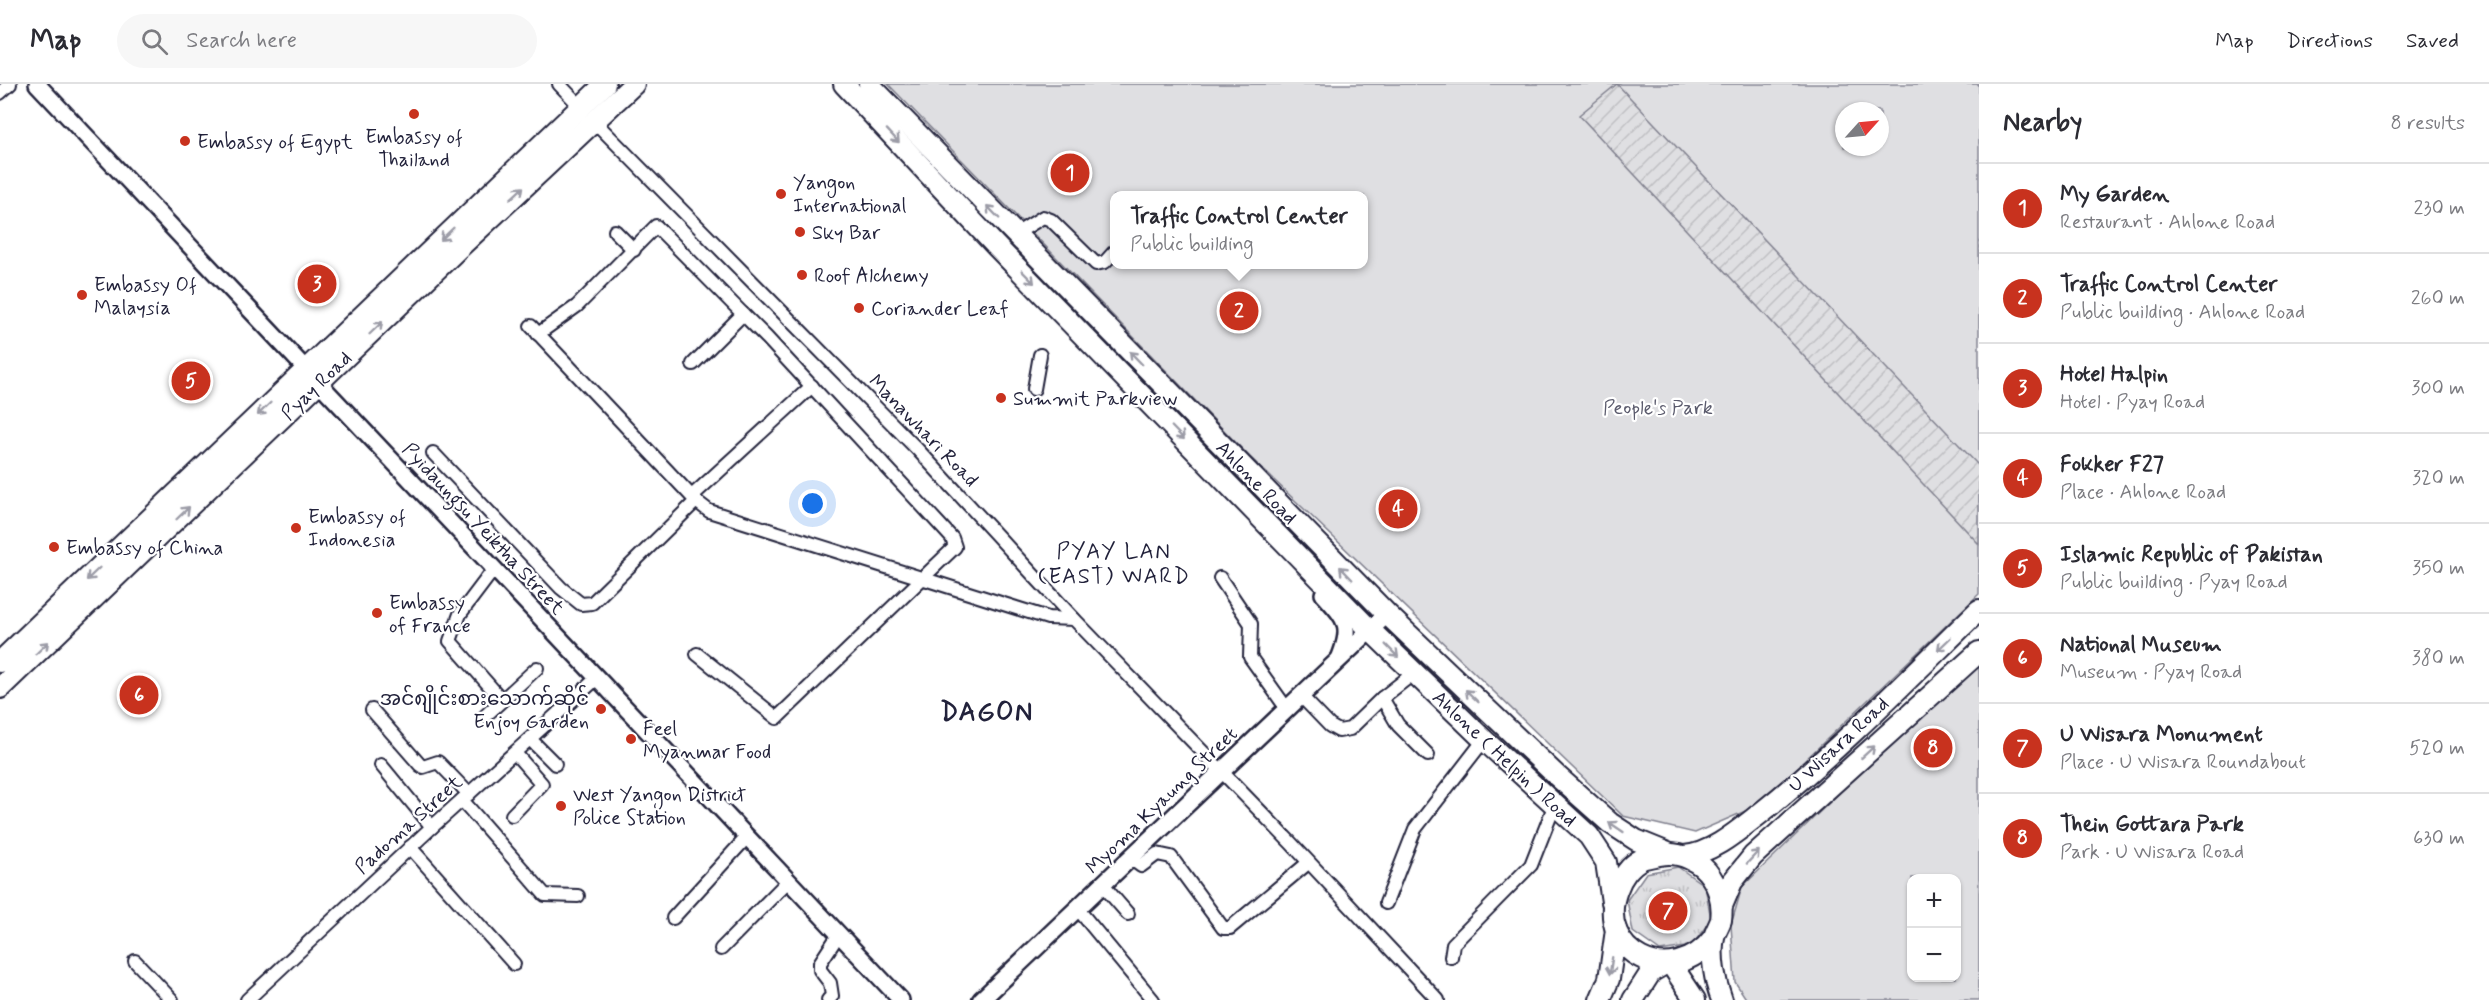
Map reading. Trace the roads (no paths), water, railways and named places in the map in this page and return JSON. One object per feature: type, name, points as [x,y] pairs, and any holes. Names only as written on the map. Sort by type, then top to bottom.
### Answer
[{"type":"main road","name":"Pyay Road","points":[[588,114],[605,84]]},
{"type":"main road","name":"Pyay Road","points":[[0,662],[313,376],[588,114],[634,84]]},
{"type":"main road","name":"Ahlone Road","points":[[857,86],[1014,234],[1387,614],[1556,776],[1610,823],[1636,840],[1676,855]]},
{"type":"main road","name":"Ahlone Road","points":[[857,86],[995,245],[1370,630]]},
{"type":"main road","name":"Pyay Road","points":[[0,688],[313,376]]},
{"type":"main road","name":"U Wisara Road","points":[[1676,855],[1702,852],[1742,827],[1810,773],[1979,610]]},
{"type":"main road","name":"Myoma Kyaung Street","points":[[981,1000],[1387,614]]},
{"type":"main road","name":"Ahlone ( Helpin ) Road","points":[[1370,630],[1484,740],[1589,836],[1606,862],[1612,902]]},
{"type":"main road","name":"U Wisara Road","points":[[1722,906],[1732,882],[1753,856],[1979,652]]},
{"type":"main road","points":[[1909,678],[1929,697]]},
{"type":"main road","points":[[1810,773],[1825,791]]},
{"type":"main road","points":[[1600,1000],[1609,979],[1616,930],[1612,902],[1621,877],[1641,860],[1676,855],[1698,864],[1710,875],[1718,889],[1722,906],[1720,922],[1714,937],[1713,966],[1722,1000]]},
{"type":"main road","points":[[1616,930],[1632,952],[1643,959],[1667,965],[1695,1000]]},
{"type":"main road","points":[[1633,1000],[1651,972],[1696,956],[1714,937]]},
{"type":"street","points":[[0,93],[10,84]]},
{"type":"street","name":"Pyidaungsu Yeiktha Street","points":[[37,84],[901,1000]]},
{"type":"street","name":"Manawhari Road","points":[[559,84],[918,450],[1074,619],[1438,1000]]},
{"type":"street","points":[[1014,234],[1043,217],[1051,220],[1096,264],[1101,265],[1110,256]]},
{"type":"street","points":[[697,654],[777,718],[923,579],[955,547],[955,542],[812,386],[656,226],[578,306],[534,330],[694,499],[709,511],[923,579],[1048,618],[1074,619]]},
{"type":"street","points":[[615,231],[634,250]]},
{"type":"street","points":[[693,363],[743,314]]},
{"type":"street","points":[[1034,389],[1040,355]]},
{"type":"street","points":[[433,453],[561,588],[581,604],[592,603],[694,499],[812,386]]},
{"type":"street","points":[[1310,568],[1320,591],[1339,613],[1348,629],[1346,643],[1339,659]]},
{"type":"street","points":[[494,569],[460,614],[450,641],[502,700]]},
{"type":"street","points":[[1220,578],[1251,624],[1250,657],[1287,709]]},
{"type":"street","points":[[484,717],[537,668]]},
{"type":"street","points":[[1301,696],[1330,726],[1339,731],[1350,729],[1382,698],[1414,673]]},
{"type":"street","name":"Padoma Street","points":[[247,1000],[410,847],[597,678]]},
{"type":"street","points":[[1382,698],[1398,725],[1428,755]]},
{"type":"street","points":[[372,710],[420,765],[423,767],[438,762],[543,893],[548,896],[578,896]]},
{"type":"street","points":[[530,740],[555,764]]},
{"type":"street","points":[[1386,903],[1415,829],[1484,740]]},
{"type":"street","points":[[512,815],[542,784],[515,753]]},
{"type":"street","points":[[381,765],[432,827]]},
{"type":"street","points":[[1451,957],[1453,944],[1531,865],[1555,804]]},
{"type":"street","points":[[673,918],[747,837]]},
{"type":"street","points":[[410,847],[514,964]]},
{"type":"street","points":[[1130,858],[1141,866],[1157,854],[1171,856],[1224,928],[1230,928],[1308,863]]},
{"type":"street","points":[[722,949],[788,881]]},
{"type":"street","points":[[1102,884],[1128,914]]},
{"type":"street","points":[[1077,908],[1153,1000]]},
{"type":"street","points":[[828,1000],[832,996],[830,982],[820,970],[820,963],[839,934]]},
{"type":"street","points":[[135,961],[172,1000]]},
{"type":"place","name":"Embassy of Thailand","points":[[414,114]]},
{"type":"place","name":"Embassy of Egypt","points":[[185,141]]},
{"type":"place","name":"My Garden","points":[[1070,173]]},
{"type":"place","name":"Yangon International","points":[[781,194]]},
{"type":"place","name":"Sky Bar","points":[[800,232]]},
{"type":"place","name":"Roof Alchemy","points":[[802,275]]},
{"type":"place","name":"Hotel Halpin","points":[[317,284]]},
{"type":"place","name":"Embassy Of Malaysia","points":[[82,295]]},
{"type":"place","name":"Coriander Leaf","points":[[859,308]]},
{"type":"place","name":"Traffic Control Center","points":[[1239,311]]},
{"type":"place","name":"Islamic Republic of Pakistan","points":[[191,381]]},
{"type":"place","name":"Summit Parkview","points":[[1001,398]]},
{"type":"place","name":"Fokker F27","points":[[1398,509]]},
{"type":"place","name":"Embassy of Indonesia","points":[[296,528]]},
{"type":"place","name":"Embassy of China","points":[[54,547]]},
{"type":"place","name":"Embassy of France","points":[[377,613]]},
{"type":"place","name":"National Museum","points":[[139,695]]},
{"type":"place","name":"အင်၈ျိုင်းစားသောက်ဆိုင် Enjoy Garden","points":[[601,709]]},
{"type":"place","name":"Feel Myanmar Food","points":[[631,739]]},
{"type":"place","name":"Thein Gottara Park","points":[[1933,748]]},
{"type":"place","name":"West Yangon District Police Station","points":[[561,806]]},
{"type":"place","name":"U Wisara Monument","points":[[1668,911]]},
{"type":"district","name":"PYAY LAN (EAST) WARD","points":[[1114,563]]},
{"type":"district","name":"DAGON","points":[[987,711]]},
{"type":"park label","name":"People's Park","points":[[1658,407]]}]
